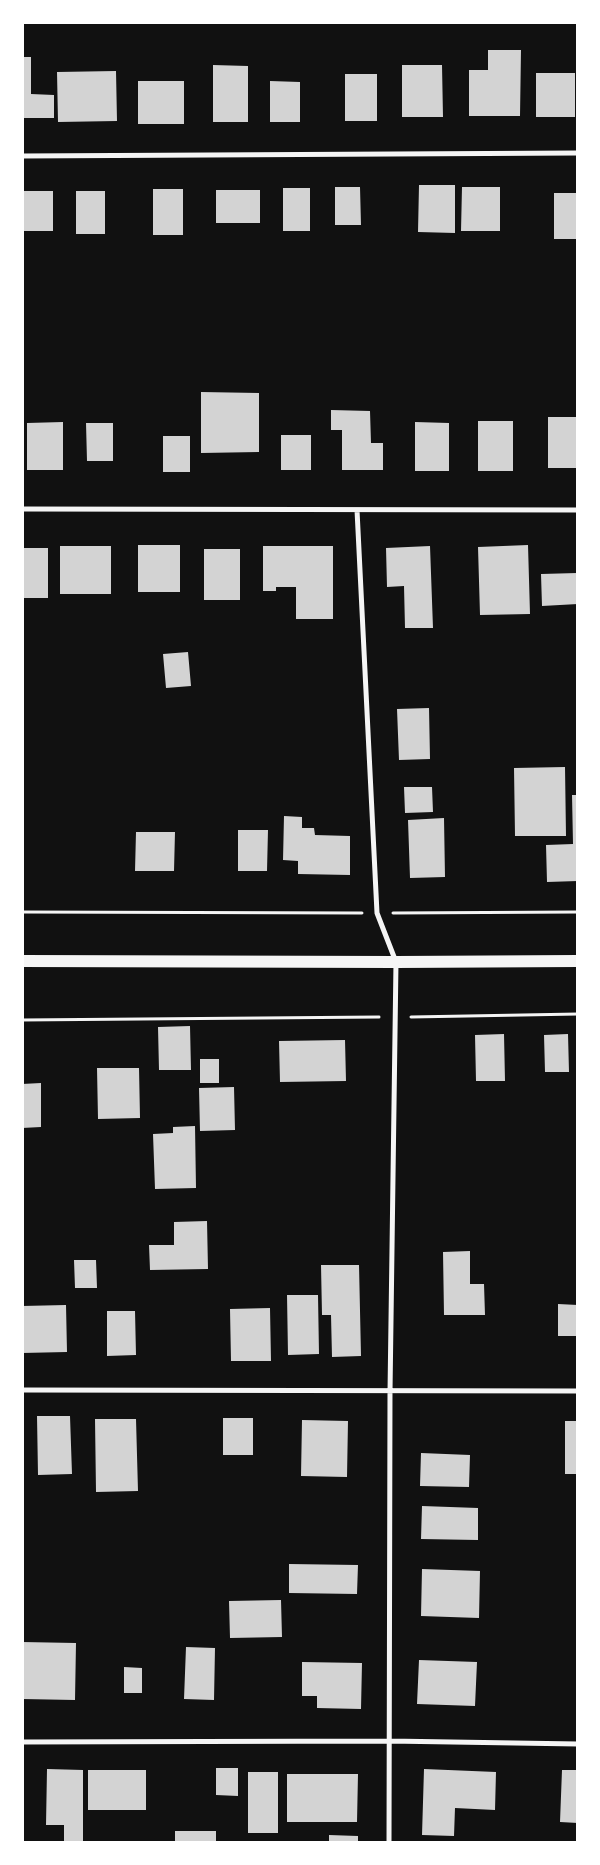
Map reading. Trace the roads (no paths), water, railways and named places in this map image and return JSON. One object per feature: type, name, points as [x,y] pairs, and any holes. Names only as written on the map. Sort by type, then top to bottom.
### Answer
[{"type":"main road","points":[[22,961],[578,961]]},
{"type":"street","points":[[22,156],[578,153]]},
{"type":"street","points":[[22,509],[578,510]]},
{"type":"street","points":[[357,510],[377,913],[396,962],[390,1392],[389,1842]]},
{"type":"street","points":[[22,1390],[578,1391]]},
{"type":"street","points":[[22,1742],[389,1741],[578,1744]]}]
